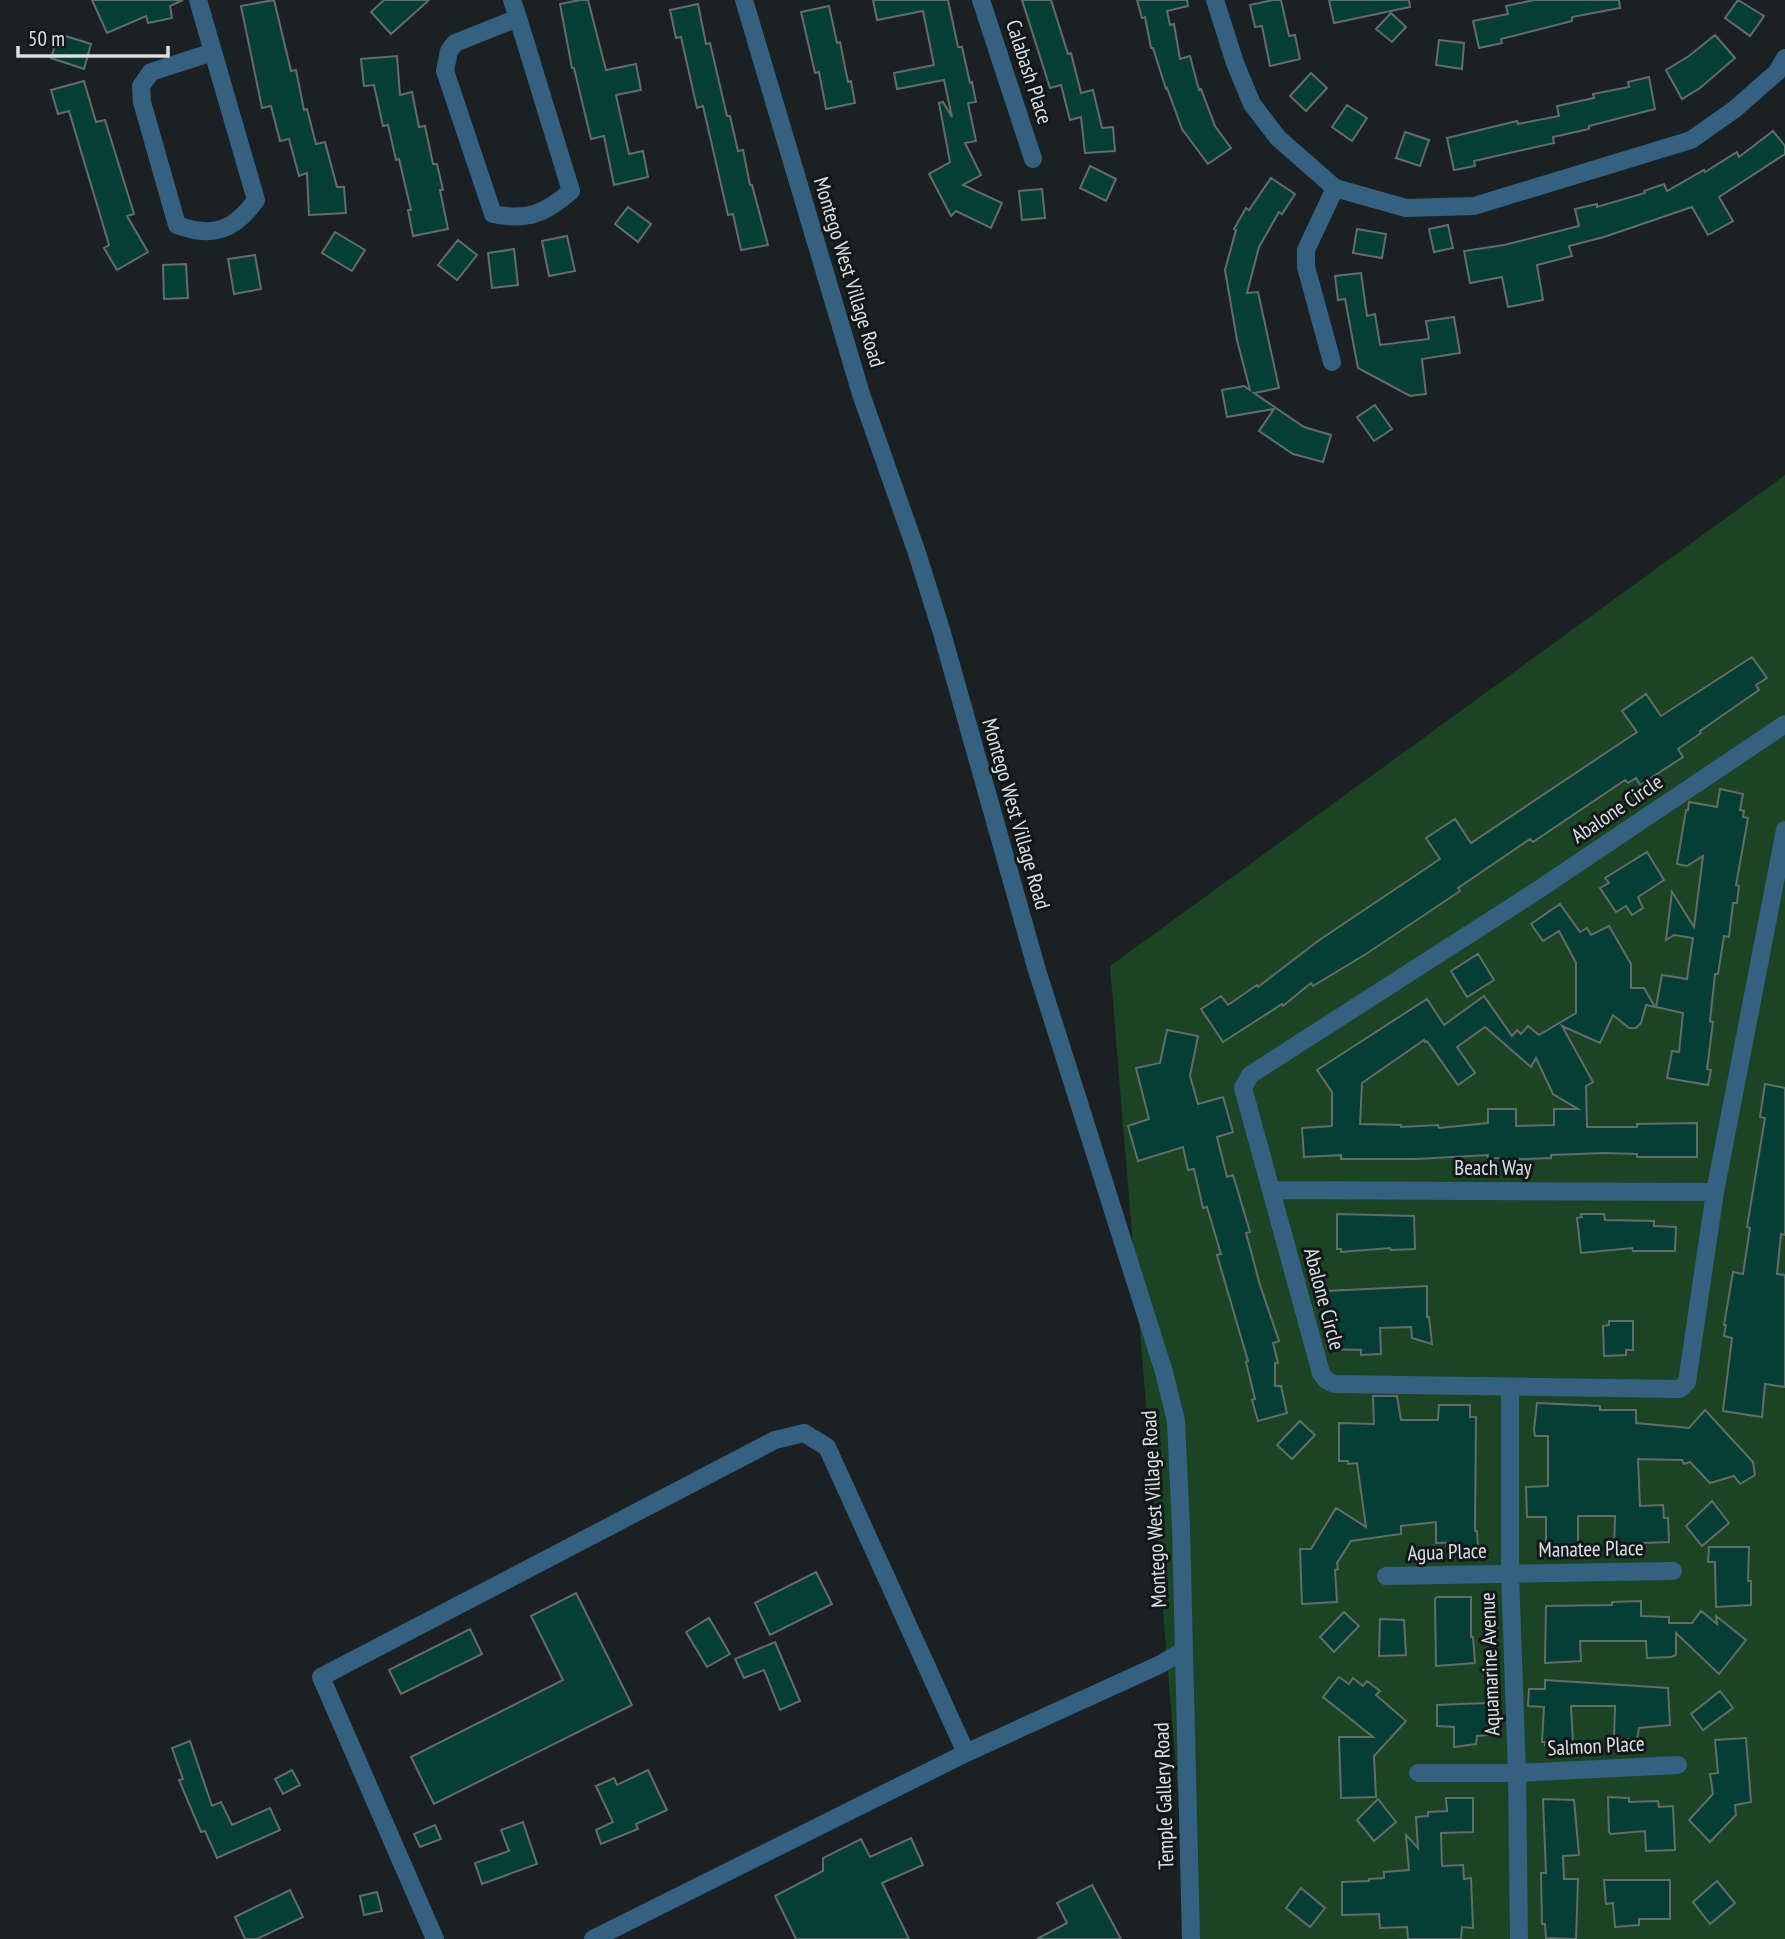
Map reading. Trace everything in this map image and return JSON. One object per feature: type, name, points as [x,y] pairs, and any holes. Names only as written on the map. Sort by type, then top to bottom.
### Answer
[{"type":"street","points":[[198,0],[256,200],[245,215],[230,226],[212,232],[194,231],[177,225],[142,102],[141,86],[151,72],[213,52]]},
{"type":"street","points":[[512,0],[518,18],[571,191],[555,206],[534,215],[512,218],[493,214],[445,71],[449,51],[455,43],[518,18]]},
{"type":"street","name":"Montego West Village Road","points":[[744,0],[861,394],[942,633],[1036,967],[1164,1372],[1176,1421],[1183,1651]]},
{"type":"street","name":"Calabash Place","points":[[981,0],[1033,159]]},
{"type":"street","points":[[1214,0],[1252,104],[1278,138],[1335,188],[1406,208],[1474,206],[1691,140],[1735,109],[1777,72],[1785,58]]},
{"type":"street","points":[[1332,362],[1306,267],[1306,250],[1335,188]]},
{"type":"street","name":"Abalone Circle","points":[[1785,724],[1538,890],[1250,1075],[1243,1088],[1321,1373],[1326,1380],[1334,1384],[1684,1387],[1687,1382],[1715,1192],[1785,830]]},
{"type":"street","name":"Beach Way","points":[[1271,1190],[1715,1192]]},
{"type":"street","name":"Aquamarine Avenue","points":[[1510,1387],[1510,1573],[1517,1773],[1518,1939]]},
{"type":"street","points":[[435,1939],[321,1677],[775,1440],[804,1433],[827,1447],[966,1753]]},
{"type":"street","name":"Manatee Place","points":[[1510,1573],[1673,1570]]},
{"type":"street","name":"Agua Place","points":[[1386,1576],[1510,1573]]},
{"type":"street","points":[[593,1939],[966,1753],[1159,1665],[1183,1651]]},
{"type":"street","name":"Temple Gallery Road","points":[[1183,1651],[1191,1939]]},
{"type":"street","name":"Salmon Place","points":[[1418,1773],[1517,1773],[1678,1766]]},
{"type":"green space","points":[[1785,475],[1785,1939],[1190,1939],[1110,966]]},
{"type":"building","points":[[92,0],[183,0],[170,6],[172,18],[148,23],[146,16],[107,33]]},
{"type":"building","points":[[274,0],[291,71],[296,70],[304,110],[307,109],[316,144],[325,142],[337,187],[344,187],[346,213],[309,215],[307,173],[299,176],[289,139],[280,141],[271,106],[262,108],[241,6]]},
{"type":"building","points":[[384,0],[429,0],[391,34],[371,12]]},
{"type":"building","points":[[588,0],[606,70],[636,64],[641,90],[616,95],[629,154],[643,151],[648,177],[614,185],[604,136],[591,139],[572,68],[560,4]]},
{"type":"building","points":[[873,0],[948,0],[958,47],[962,47],[976,102],[968,103],[976,141],[965,143],[981,175],[963,185],[1002,203],[991,228],[956,211],[951,216],[929,174],[950,162],[939,103],[943,102],[952,117],[944,80],[897,89],[894,73],[934,65],[923,11],[877,20]]},
{"type":"building","points":[[1022,0],[1051,0],[1068,54],[1071,53],[1081,93],[1093,90],[1102,128],[1113,127],[1115,151],[1085,153],[1081,117],[1070,120],[1061,85],[1050,88]]},
{"type":"building","points":[[1137,0],[1187,0],[1188,6],[1167,11],[1170,25],[1174,24],[1180,59],[1190,56],[1199,90],[1201,89],[1215,126],[1231,148],[1208,164],[1182,129],[1151,48],[1145,17],[1142,18]]},
{"type":"building","points":[[1281,0],[1289,36],[1295,35],[1300,59],[1270,66],[1262,26],[1255,27],[1250,5]]},
{"type":"building","points":[[1329,0],[1409,0],[1410,7],[1334,23]]},
{"type":"building","points":[[1534,0],[1619,0],[1620,8],[1572,17],[1572,21],[1501,39],[1502,43],[1479,48],[1473,21],[1508,14],[1506,6]]},
{"type":"building","points":[[1738,0],[1764,16],[1750,36],[1725,18]]},
{"type":"building","points":[[698,4],[706,44],[710,43],[727,116],[730,116],[738,151],[743,150],[750,185],[768,245],[741,250],[733,214],[728,215],[703,106],[697,108],[681,37],[676,38],[670,10]]},
{"type":"building","points":[[829,6],[855,103],[826,109],[819,72],[815,73],[801,12]]},
{"type":"building","points":[[1391,13],[1406,27],[1392,42],[1376,29]]},
{"type":"building","points":[[59,34],[91,44],[84,69],[51,58]]},
{"type":"building","points":[[1715,35],[1735,58],[1700,88],[1682,99],[1666,70]]},
{"type":"building","points":[[1439,40],[1464,43],[1462,69],[1436,65]]},
{"type":"building","points":[[397,56],[400,95],[412,92],[419,127],[425,126],[433,164],[437,164],[443,190],[440,190],[448,229],[413,236],[408,210],[411,210],[399,159],[396,160],[388,125],[383,126],[374,85],[364,86],[361,59]]},
{"type":"building","points":[[1311,73],[1327,88],[1306,111],[1290,96]]},
{"type":"building","points":[[1649,77],[1655,109],[1553,137],[1554,143],[1474,161],[1475,166],[1454,170],[1447,138],[1517,121],[1518,124],[1559,116],[1557,106],[1594,98],[1593,94],[1629,87],[1628,82]]},
{"type":"building","points":[[84,81],[96,122],[105,120],[134,214],[127,216],[148,252],[117,270],[104,248],[109,245],[69,111],[58,114],[51,90]]},
{"type":"building","points":[[1347,105],[1367,118],[1352,141],[1332,127]]},
{"type":"building","points":[[1773,131],[1785,146],[1785,154],[1719,197],[1733,221],[1708,235],[1692,207],[1569,246],[1572,256],[1537,265],[1543,300],[1508,307],[1502,277],[1470,283],[1464,251],[1504,245],[1579,226],[1575,209],[1597,204],[1597,207],[1645,193],[1644,191],[1664,184],[1667,191],[1737,152],[1739,157]]},
{"type":"building","points":[[1405,132],[1429,140],[1420,166],[1396,158]]},
{"type":"building","points":[[1090,166],[1116,179],[1106,201],[1080,188]]},
{"type":"building","points":[[1271,178],[1295,194],[1282,214],[1279,212],[1259,247],[1247,293],[1258,292],[1279,388],[1254,393],[1304,427],[1331,435],[1323,462],[1293,454],[1259,431],[1274,409],[1227,417],[1222,390],[1244,386],[1250,390],[1237,340],[1225,270],[1236,230],[1234,229],[1246,208],[1249,210]]},
{"type":"building","points":[[1042,189],[1045,218],[1022,220],[1019,191]]},
{"type":"building","points":[[628,207],[651,224],[638,242],[615,224]]},
{"type":"building","points":[[1448,225],[1453,248],[1434,252],[1429,229]]},
{"type":"building","points":[[1357,229],[1386,234],[1382,258],[1353,253]]},
{"type":"building","points":[[335,232],[365,250],[352,271],[322,253]]},
{"type":"building","points":[[567,236],[575,271],[549,276],[542,241]]},
{"type":"building","points":[[458,240],[477,255],[457,280],[438,265]]},
{"type":"building","points":[[514,249],[518,285],[492,288],[488,253]]},
{"type":"building","points":[[255,255],[261,289],[234,294],[228,259]]},
{"type":"building","points":[[186,264],[188,298],[164,299],[163,265]]},
{"type":"building","points":[[1361,273],[1367,316],[1375,314],[1380,345],[1429,339],[1426,321],[1454,317],[1460,353],[1422,359],[1426,394],[1410,396],[1358,368],[1345,299],[1338,300],[1335,276]]},
{"type":"building","points":[[1375,405],[1392,429],[1374,441],[1357,417]]},
{"type":"building","points":[[1752,657],[1767,678],[1756,685],[1759,690],[1678,749],[1683,757],[1640,785],[1636,778],[1628,783],[1625,780],[1533,842],[1530,839],[1458,888],[1460,891],[1366,954],[1313,986],[1311,983],[1283,1006],[1282,1004],[1223,1042],[1201,1009],[1221,996],[1228,1005],[1257,985],[1258,987],[1318,941],[1440,859],[1426,838],[1455,819],[1471,843],[1637,732],[1622,711],[1646,694],[1661,716]]},
{"type":"building","points":[[1720,789],[1743,794],[1740,810],[1744,811],[1743,817],[1748,818],[1736,885],[1739,886],[1737,903],[1733,903],[1729,937],[1724,936],[1718,974],[1715,974],[1708,1085],[1667,1078],[1672,1051],[1679,1052],[1683,1013],[1656,1007],[1662,975],[1687,979],[1693,938],[1674,935],[1666,940],[1672,892],[1694,927],[1703,856],[1687,866],[1677,864],[1686,810],[1689,802],[1717,807]]},
{"type":"building","points":[[1647,852],[1664,880],[1638,897],[1643,908],[1632,915],[1626,906],[1616,912],[1600,888],[1609,883],[1605,878]]},
{"type":"building","points":[[1560,904],[1580,932],[1587,928],[1591,935],[1609,926],[1631,964],[1631,988],[1644,988],[1655,1007],[1646,1005],[1641,1023],[1636,1028],[1629,1028],[1613,1015],[1600,1043],[1562,1026],[1593,1082],[1586,1086],[1587,1127],[1697,1123],[1697,1157],[1637,1157],[1637,1154],[1604,1153],[1526,1159],[1488,1158],[1488,1155],[1416,1159],[1341,1159],[1341,1155],[1304,1157],[1302,1128],[1332,1126],[1332,1092],[1317,1070],[1427,999],[1444,1025],[1484,996],[1512,1036],[1517,1030],[1521,1034],[1528,1026],[1539,1035],[1576,1013],[1576,963],[1559,931],[1543,941],[1531,924]],"holes":[[[1485,1027],[1531,1067],[1536,1058],[1553,1094],[1578,1109],[1554,1109],[1554,1125],[1516,1126],[1516,1109],[1488,1109],[1488,1123],[1439,1128],[1438,1125],[1401,1127],[1360,1124],[1362,1083],[1424,1040],[1458,1085],[1475,1073],[1457,1047]]]},
{"type":"building","points":[[1478,954],[1494,980],[1467,997],[1451,971]]},
{"type":"building","points":[[1167,1030],[1198,1036],[1190,1076],[1198,1104],[1223,1097],[1233,1132],[1217,1137],[1227,1177],[1233,1175],[1250,1232],[1246,1233],[1260,1285],[1279,1341],[1273,1343],[1278,1363],[1275,1363],[1275,1386],[1281,1386],[1287,1413],[1258,1421],[1252,1400],[1255,1399],[1246,1362],[1248,1361],[1217,1255],[1221,1254],[1207,1207],[1203,1208],[1194,1169],[1188,1170],[1183,1147],[1138,1161],[1128,1126],[1149,1119],[1136,1068],[1160,1063]]},
{"type":"building","points":[[1765,1084],[1785,1088],[1785,1235],[1781,1234],[1777,1274],[1785,1275],[1785,1387],[1765,1384],[1762,1417],[1723,1411],[1732,1338],[1724,1336],[1724,1325],[1733,1272],[1743,1274],[1750,1228],[1747,1227],[1765,1118],[1760,1117]]},
{"type":"building","points":[[1337,1214],[1414,1216],[1415,1249],[1341,1252],[1341,1249],[1337,1249]]},
{"type":"building","points":[[1581,1214],[1604,1214],[1605,1220],[1654,1221],[1654,1226],[1676,1227],[1675,1251],[1633,1251],[1632,1248],[1581,1253],[1577,1218],[1582,1217]]},
{"type":"building","points":[[1427,1286],[1427,1317],[1432,1344],[1412,1338],[1411,1327],[1380,1328],[1381,1354],[1361,1355],[1361,1350],[1327,1349],[1324,1300],[1327,1300],[1327,1291]]},
{"type":"building","points":[[1609,1321],[1633,1321],[1633,1350],[1626,1350],[1626,1355],[1604,1356],[1603,1326],[1609,1325]]},
{"type":"building","points":[[1373,1396],[1397,1396],[1401,1420],[1438,1420],[1439,1405],[1470,1405],[1470,1417],[1476,1417],[1475,1531],[1478,1548],[1461,1549],[1460,1542],[1436,1543],[1436,1522],[1401,1526],[1401,1534],[1351,1541],[1337,1563],[1338,1569],[1335,1570],[1337,1602],[1302,1604],[1300,1549],[1311,1549],[1336,1508],[1366,1527],[1357,1463],[1339,1461],[1339,1423],[1374,1424]]},
{"type":"building","points":[[1537,1403],[1600,1406],[1600,1410],[1636,1410],[1636,1423],[1689,1428],[1705,1410],[1753,1462],[1755,1475],[1740,1484],[1734,1476],[1710,1483],[1690,1462],[1684,1464],[1682,1460],[1638,1459],[1640,1506],[1663,1505],[1664,1518],[1668,1518],[1669,1542],[1641,1543],[1641,1547],[1635,1547],[1635,1553],[1614,1551],[1615,1516],[1578,1516],[1578,1554],[1546,1554],[1546,1517],[1527,1517],[1526,1487],[1548,1486],[1548,1436],[1535,1436]]},
{"type":"building","points":[[1300,1421],[1315,1435],[1292,1459],[1277,1445]]},
{"type":"building","points":[[1712,1501],[1729,1523],[1702,1546],[1686,1526]]},
{"type":"building","points":[[1709,1547],[1749,1547],[1748,1581],[1751,1581],[1751,1605],[1716,1607],[1715,1562],[1708,1562]]},
{"type":"building","points":[[816,1572],[832,1604],[770,1635],[755,1603]]},
{"type":"building","points":[[576,1593],[632,1705],[434,1804],[411,1757],[563,1680],[531,1616]]},
{"type":"building","points":[[1437,1597],[1471,1597],[1471,1637],[1475,1663],[1436,1666]]},
{"type":"building","points":[[1641,1601],[1641,1616],[1669,1617],[1669,1623],[1692,1623],[1701,1611],[1717,1624],[1716,1616],[1746,1640],[1719,1674],[1676,1633],[1676,1655],[1671,1657],[1647,1658],[1646,1641],[1580,1641],[1581,1661],[1545,1663],[1546,1606],[1612,1605],[1612,1602]]},
{"type":"building","points":[[1344,1612],[1359,1626],[1334,1652],[1320,1637]]},
{"type":"building","points":[[709,1618],[730,1654],[707,1667],[686,1632]]},
{"type":"building","points":[[1380,1619],[1404,1620],[1406,1655],[1379,1656]]},
{"type":"building","points":[[470,1629],[482,1654],[401,1694],[389,1670]]},
{"type":"building","points":[[775,1642],[800,1701],[780,1710],[764,1670],[744,1678],[735,1659]]},
{"type":"building","points":[[1339,1677],[1349,1684],[1353,1678],[1363,1686],[1367,1681],[1380,1691],[1376,1695],[1406,1721],[1374,1756],[1376,1797],[1341,1798],[1339,1737],[1373,1737],[1323,1697]]},
{"type":"building","points":[[1545,1680],[1668,1688],[1670,1725],[1639,1728],[1637,1739],[1614,1739],[1615,1706],[1571,1706],[1573,1743],[1545,1745],[1545,1742],[1542,1742],[1544,1707],[1528,1706],[1529,1689],[1545,1689]]},
{"type":"building","points":[[1720,1691],[1733,1708],[1703,1730],[1691,1714]]},
{"type":"building","points":[[1487,1703],[1488,1735],[1477,1736],[1476,1744],[1454,1747],[1454,1727],[1437,1726],[1437,1705]]},
{"type":"building","points":[[1746,1738],[1751,1802],[1735,1805],[1736,1815],[1710,1842],[1689,1820],[1713,1794],[1710,1774],[1718,1773],[1715,1740]]},
{"type":"building","points":[[190,1741],[212,1806],[221,1802],[232,1825],[270,1808],[280,1830],[217,1858],[205,1831],[201,1832],[179,1780],[183,1779],[172,1748]]},
{"type":"building","points":[[292,1770],[300,1785],[283,1794],[275,1779]]},
{"type":"building","points":[[648,1770],[667,1810],[636,1824],[638,1829],[601,1844],[596,1830],[613,1822],[596,1786],[614,1778],[617,1785]]},
{"type":"building","points":[[1608,1797],[1629,1798],[1629,1802],[1658,1801],[1659,1807],[1673,1806],[1675,1850],[1646,1851],[1645,1831],[1611,1834]]},
{"type":"building","points":[[1446,1798],[1473,1798],[1473,1832],[1441,1833],[1442,1866],[1463,1865],[1464,1879],[1471,1878],[1473,1928],[1462,1927],[1461,1939],[1408,1939],[1407,1927],[1380,1928],[1379,1914],[1342,1915],[1342,1882],[1369,1881],[1384,1878],[1384,1872],[1409,1870],[1406,1835],[1418,1848],[1416,1817],[1428,1816],[1428,1812],[1447,1811]]},
{"type":"building","points":[[1378,1799],[1396,1822],[1374,1841],[1357,1820]]},
{"type":"building","points":[[1543,1799],[1574,1800],[1579,1855],[1563,1856],[1564,1879],[1578,1879],[1576,1939],[1546,1938],[1545,1924],[1542,1924],[1541,1873],[1546,1873]]},
{"type":"building","points":[[523,1822],[537,1864],[482,1884],[475,1863],[509,1851],[501,1830]]},
{"type":"building","points":[[435,1825],[441,1839],[420,1847],[414,1834]]},
{"type":"building","points":[[911,1838],[923,1865],[882,1883],[909,1939],[796,1939],[775,1896],[823,1871],[823,1858],[861,1839],[870,1857]]},
{"type":"building","points":[[1604,1880],[1670,1880],[1670,1919],[1639,1919],[1639,1925],[1615,1927],[1613,1903],[1606,1904]]},
{"type":"building","points":[[1717,1881],[1735,1903],[1710,1924],[1693,1902]]},
{"type":"building","points":[[1092,1885],[1121,1939],[1037,1939],[1067,1923],[1057,1903]]},
{"type":"building","points":[[1301,1888],[1325,1908],[1310,1927],[1286,1908]]},
{"type":"building","points":[[290,1890],[303,1917],[257,1939],[245,1939],[235,1917]]},
{"type":"building","points":[[377,1892],[382,1911],[364,1915],[360,1896]]}]
